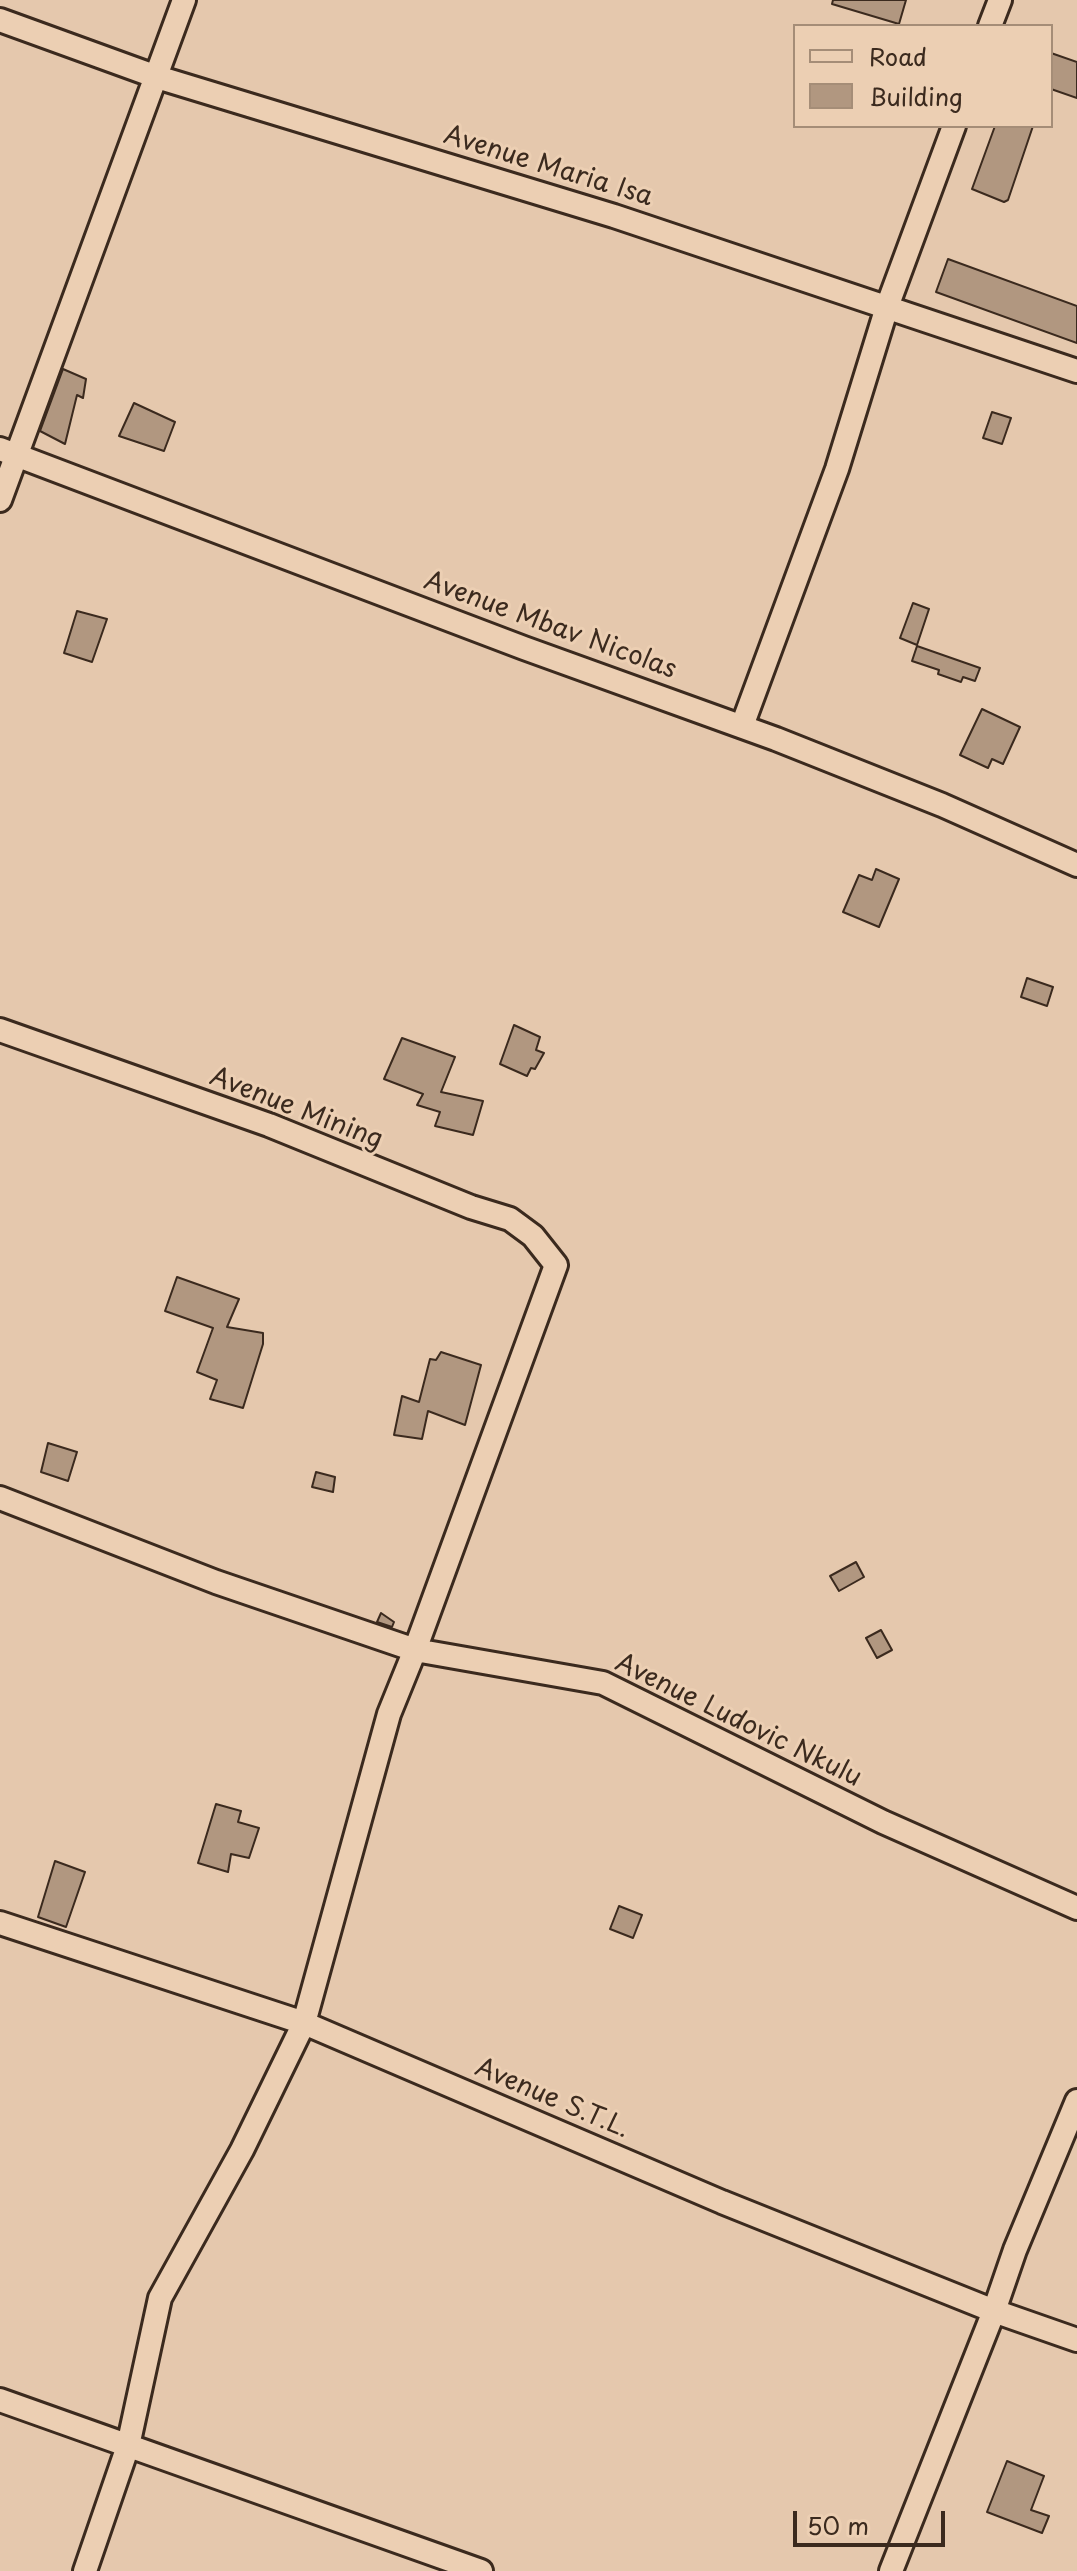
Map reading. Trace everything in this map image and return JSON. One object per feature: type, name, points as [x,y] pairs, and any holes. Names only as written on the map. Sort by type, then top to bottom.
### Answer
[{"type":"street","points":[[0,500],[8,452],[157,77],[184,0]]},
{"type":"street","points":[[991,24],[1000,0]]},
{"type":"street","name":"Avenue Maria Isa","points":[[0,20],[157,77],[614,216],[1077,371]]},
{"type":"street","points":[[742,726],[837,469],[887,307],[953,128]]},
{"type":"street","name":"Avenue Mbav Nicolas","points":[[8,452],[524,648],[742,726],[942,805],[1077,865]]},
{"type":"street","name":"Avenue Mining","points":[[0,1030],[269,1125],[471,1207],[510,1219],[533,1236],[556,1265],[415,1650]]},
{"type":"street","name":"Avenue Ludovic Nkulu","points":[[0,1498],[216,1582],[415,1650],[603,1683],[883,1822],[1077,1908]]},
{"type":"street","points":[[85,2571],[128,2446],[160,2298],[242,2150],[304,2023],[389,1714],[415,1650]]},
{"type":"street","name":"Avenue S.T.L.","points":[[0,1923],[304,2023],[722,2202],[994,2311],[1077,2340]]},
{"type":"street","points":[[891,2571],[1015,2250],[1077,2101]]},
{"type":"street","points":[[0,2400],[481,2571]]},
{"type":"building","points":[[833,0],[906,0],[899,24],[832,4]]},
{"type":"building","points":[[1053,54],[1077,62],[1077,98],[1053,90]]},
{"type":"building","points":[[994,128],[1032,128],[1008,200],[1004,202],[972,189]]},
{"type":"building","points":[[948,259],[1077,306],[1077,343],[936,292]]},
{"type":"building","points":[[63,369],[86,379],[83,398],[77,395],[65,444],[40,431]]},
{"type":"building","points":[[134,403],[175,422],[164,451],[119,436]]},
{"type":"building","points":[[992,412],[1011,418],[1002,444],[983,438]]},
{"type":"building","points":[[913,603],[929,609],[917,645],[900,638]]},
{"type":"building","points":[[77,611],[107,619],[92,662],[64,653]]},
{"type":"building","points":[[917,646],[980,668],[975,681],[963,677],[961,682],[912,661]]},
{"type":"building","points":[[982,709],[1020,727],[1003,764],[992,759],[988,768],[960,755]]},
{"type":"building","points":[[876,869],[899,879],[879,927],[843,912],[859,875],[872,880]]},
{"type":"building","points":[[1027,978],[1053,987],[1047,1006],[1021,997]]},
{"type":"building","points":[[514,1025],[540,1037],[536,1050],[544,1053],[527,1076],[500,1064]]},
{"type":"building","points":[[402,1038],[455,1057],[441,1092],[483,1101],[473,1135],[435,1126],[440,1112],[417,1105],[423,1094],[384,1079]]},
{"type":"building","points":[[177,1277],[239,1299],[227,1327],[263,1333],[263,1344],[243,1408],[210,1399],[217,1380],[197,1372],[213,1328],[165,1311]]},
{"type":"building","points":[[441,1352],[481,1365],[465,1425],[428,1411],[422,1439],[394,1435],[402,1396],[419,1402],[430,1359],[436,1360]]},
{"type":"building","points":[[48,1443],[77,1452],[68,1481],[41,1472]]},
{"type":"building","points":[[316,1472],[335,1477],[333,1492],[312,1487]]},
{"type":"building","points":[[856,1562],[864,1577],[839,1591],[830,1576]]},
{"type":"building","points":[[381,1613],[394,1622],[392,1627],[377,1622]]},
{"type":"building","points":[[881,1630],[892,1650],[877,1658],[866,1638]]},
{"type":"building","points":[[216,1804],[241,1811],[238,1822],[259,1828],[249,1858],[231,1854],[228,1872],[198,1863]]},
{"type":"building","points":[[55,1861],[85,1872],[66,1927],[38,1917]]},
{"type":"building","points":[[619,1906],[642,1915],[633,1938],[610,1929]]},
{"type":"building","points":[[1007,2461],[1044,2476],[1031,2510],[1049,2516],[1042,2533],[987,2512]]}]
